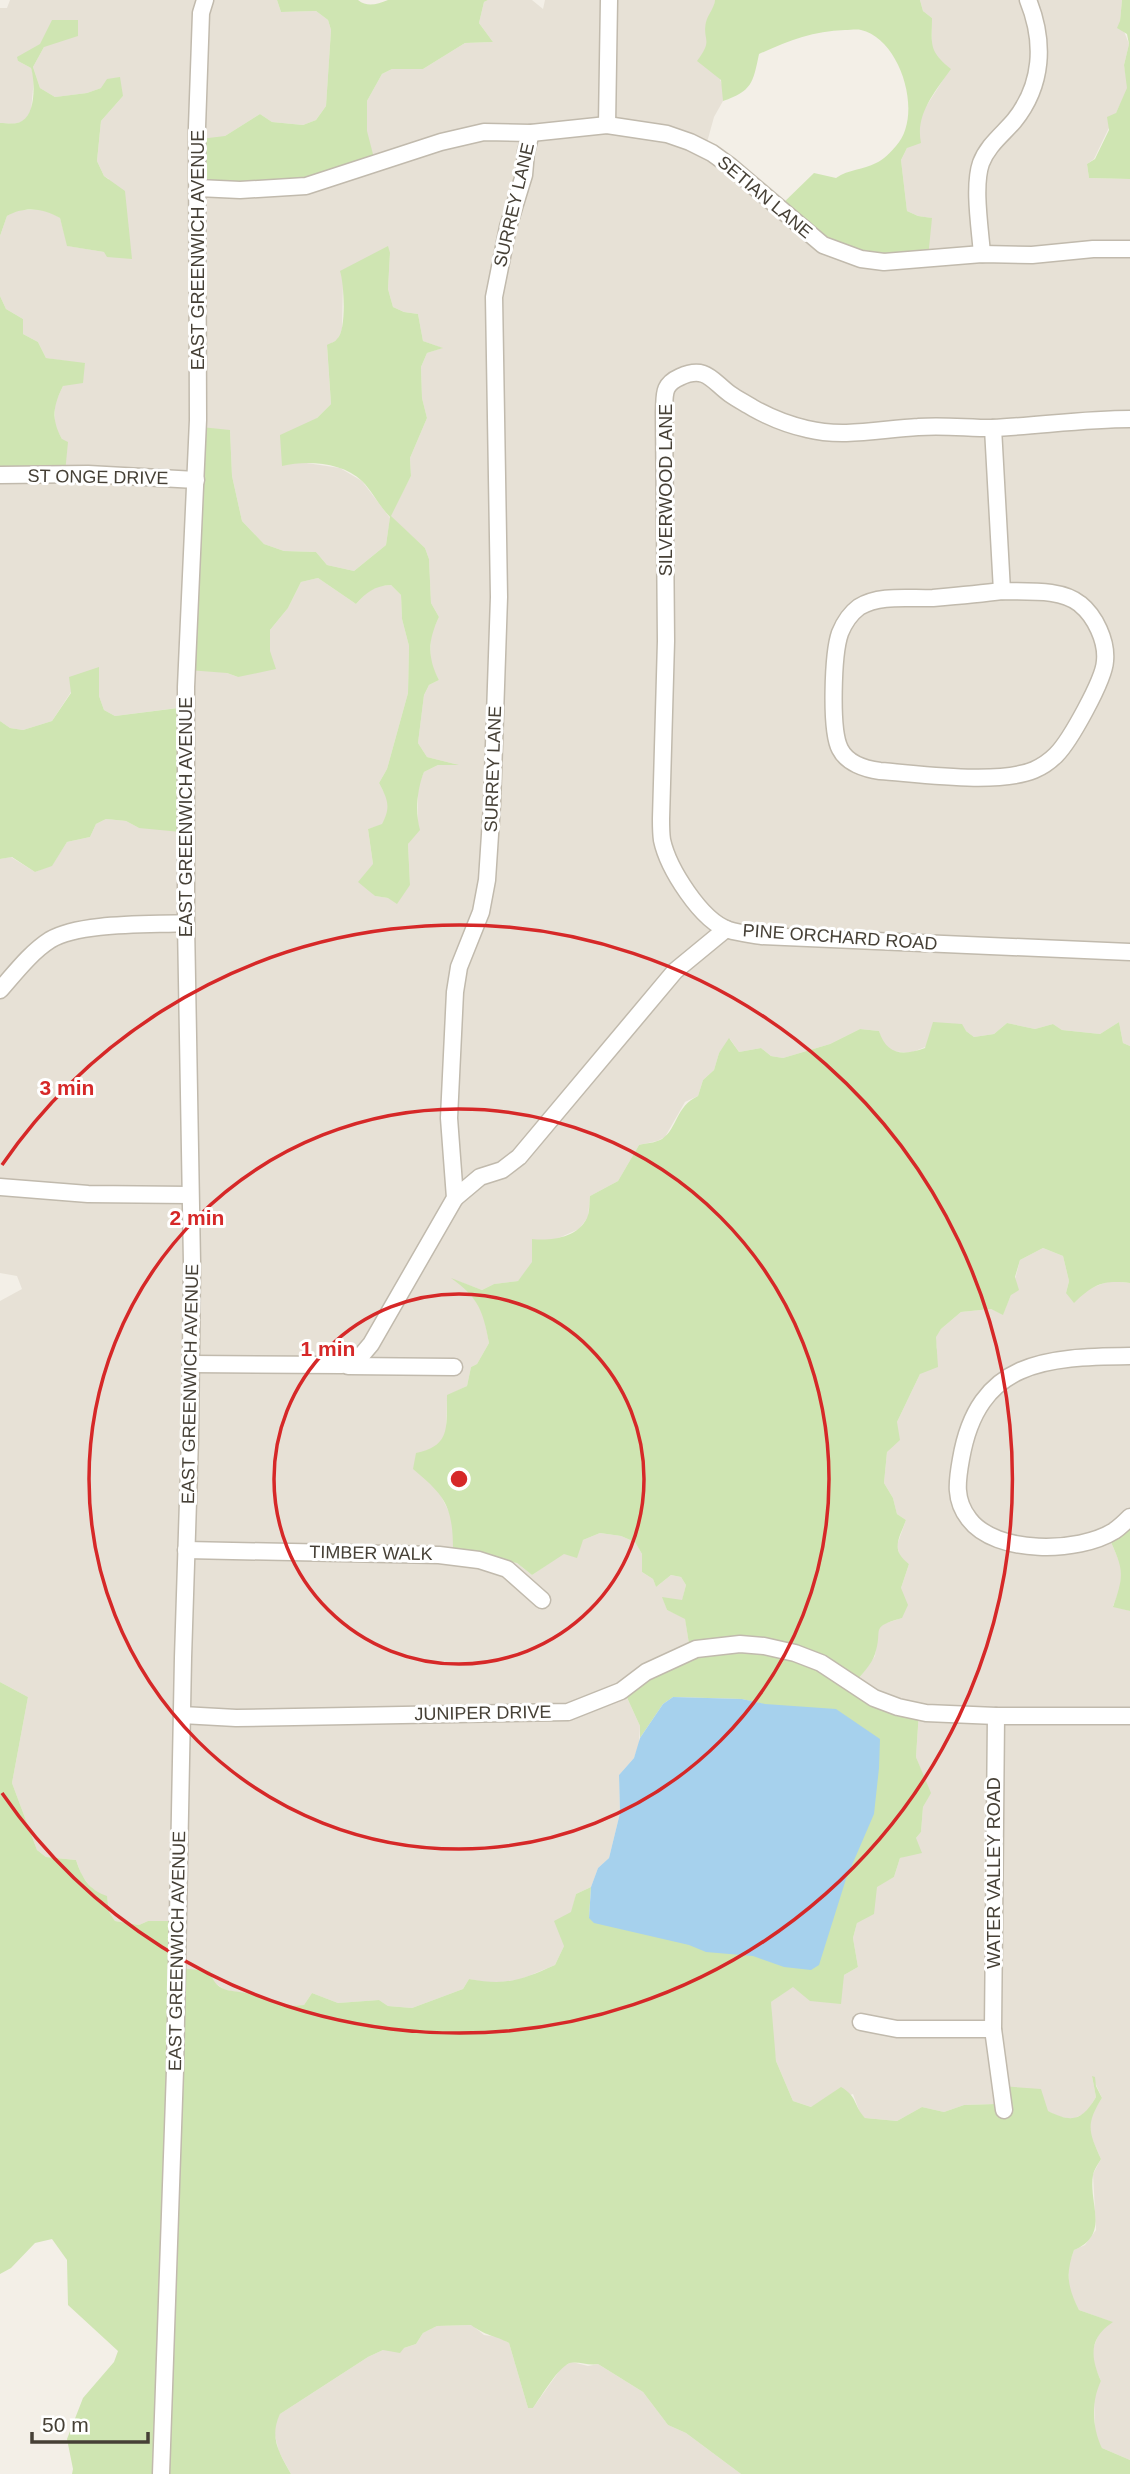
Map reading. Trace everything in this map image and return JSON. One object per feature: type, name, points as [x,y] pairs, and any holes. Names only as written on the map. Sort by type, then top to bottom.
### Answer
[{"type":"street","name":"EAST GREENWICH AVENUE","points":[[161,2474],[175,2097],[191,1364],[186,687],[199,377],[199,61],[201,13],[205,0]]},
{"type":"street","points":[[607,125],[609,0]]},
{"type":"street","points":[[982,254],[979,167],[986,151],[1024,107],[1039,70],[1040,47],[1035,17],[1028,0]]},
{"type":"street","name":"SETIAN LANE","points":[[198,188],[240,190],[306,186],[441,142],[484,132],[531,133],[607,125],[667,134],[712,153],[806,233],[841,254],[884,262],[982,254],[1032,255],[1093,249],[1130,249]]},
{"type":"street","name":"SURREY LANE","points":[[455,1198],[449,1118],[455,992],[458,967],[481,912],[492,804],[499,597],[494,297],[508,227],[524,176],[531,133]]},
{"type":"street","name":"SILVERWOOD LANE","points":[[726,929],[708,915],[686,891],[670,863],[662,841],[666,586],[664,412],[665,391],[670,382],[684,375],[699,373],[713,378],[728,393],[756,410],[791,425],[818,431],[846,433],[919,427],[993,428],[1050,422],[1130,419]]},
{"type":"street","points":[[993,428],[1002,591]]},
{"type":"street","name":"ST ONGE DRIVE","points":[[0,475],[88,474],[196,480]]},
{"type":"street","points":[[1002,591],[1052,594],[1068,598],[1080,604],[1097,624],[1105,660],[1101,680],[1057,754],[1036,769],[1003,776],[880,771],[865,769],[849,760],[840,750],[834,732],[837,647],[848,618],[860,607],[880,600],[1002,591]]},
{"type":"street","points":[[0,990],[29,958],[51,940],[70,932],[89,928],[186,923]]},
{"type":"street","name":"PINE ORCHARD ROAD","points":[[455,1198],[480,1177],[502,1170],[519,1157],[675,971],[726,929],[761,936],[1128,949]]},
{"type":"street","points":[[0,1187],[88,1194],[190,1195]]},
{"type":"street","points":[[342,1366],[360,1357],[372,1344],[455,1198]]},
{"type":"street","points":[[1130,1356],[1067,1357],[1030,1366],[1005,1379],[987,1394],[973,1416],[964,1438],[956,1485],[961,1506],[970,1521],[989,1535],[1018,1544],[1060,1546],[1086,1542],[1113,1532],[1130,1517]]},
{"type":"street","points":[[191,1364],[454,1367]]},
{"type":"street","name":"TIMBER WALK","points":[[186,1550],[439,1555],[465,1558],[507,1569],[542,1600]]},
{"type":"street","name":"JUNIPER DRIVE","points":[[183,1715],[236,1718],[568,1712],[621,1691],[646,1672],[696,1649],[740,1644],[764,1646],[813,1660],[874,1698],[926,1713],[1130,1716]]},
{"type":"street","name":"WATER VALLEY ROAD","points":[[996,1716],[993,2029],[1004,2110]]},
{"type":"street","points":[[861,2022],[897,2029],[993,2029]]},
{"type":"shaded area","points":[[10,0],[277,0],[281,12],[316,11],[328,20],[331,30],[326,106],[316,120],[303,125],[272,122],[260,114],[225,136],[367,131],[367,101],[382,74],[392,69],[423,69],[465,43],[493,42],[479,23],[484,2],[488,0],[532,0],[543,9],[545,0],[715,0],[714,9],[706,22],[708,47],[724,90],[723,101],[714,117],[706,146],[803,229],[931,218],[907,211],[901,160],[919,134],[920,116],[950,69],[936,58],[932,48],[932,18],[923,11],[920,0],[1122,0],[1120,21],[1129,44],[1124,65],[1128,88],[1094,159],[1087,164],[1089,178],[1130,179],[1130,1046],[1123,1043],[1119,1022],[1100,1034],[1062,1030],[1053,1024],[1035,1029],[1007,1023],[994,1034],[974,1037],[966,1031],[910,1053],[892,1051],[883,1045],[879,1031],[860,1029],[830,1044],[783,1058],[771,1056],[761,1048],[739,1052],[730,1039],[719,1053],[714,1070],[703,1080],[698,1096],[685,1102],[665,1137],[639,1145],[618,1181],[590,1196],[588,1217],[579,1229],[552,1241],[518,1281],[494,1284],[482,1290],[455,1280],[476,1298],[484,1317],[489,1343],[477,1364],[471,1367],[467,1386],[447,1396],[446,1434],[439,1445],[429,1451],[414,1469],[437,1488],[453,1520],[453,1552],[517,1563],[532,1575],[583,1540],[600,1533],[621,1536],[635,1542],[642,1554],[642,1572],[653,1579],[656,1587],[671,1575],[681,1577],[686,1585],[682,1601],[663,1598],[667,1610],[685,1618],[690,1650],[624,1691],[640,1726],[639,1744],[634,1758],[619,1775],[620,1813],[609,1858],[598,1868],[591,1887],[576,1894],[564,1946],[555,1965],[519,1980],[489,1983],[469,1979],[463,1989],[412,2008],[388,2006],[379,2000],[338,2003],[312,1993],[304,2005],[287,2007],[255,1995],[225,1990],[212,1981],[178,1968],[178,1921],[148,1921],[139,1925],[115,1921],[109,1912],[107,1897],[95,1892],[82,1876],[76,1860],[46,1857],[37,1850],[12,1783],[28,1697],[0,1682],[0,1301],[22,1289],[17,1276],[0,1273],[0,859],[11,857],[35,872],[52,865],[67,842],[90,837],[96,824],[106,819],[126,821],[139,828],[185,707],[115,716],[104,710],[99,696],[99,668],[71,692],[52,721],[23,730],[10,728],[0,721],[0,473],[62,439],[55,427],[55,403],[63,386],[85,364],[46,358],[38,342],[23,334],[23,319],[6,309],[0,296],[0,236],[7,216],[16,210],[47,210],[60,218],[68,246],[104,252],[109,179],[104,176],[97,161],[101,121],[123,96],[101,88],[87,93],[55,97],[40,88],[33,67],[44,47],[40,45],[18,61],[31,68],[34,78],[31,111],[24,121],[14,124],[0,123],[0,8],[7,8]],"holes":[[[390,253],[388,289],[393,307],[418,314],[423,341],[442,348],[427,353],[421,367],[422,398],[427,418],[410,458],[411,476],[390,516],[425,548],[429,559],[431,603],[439,617],[431,634],[430,664],[439,680],[429,685],[424,695],[418,743],[427,757],[455,764],[438,765],[424,772],[418,786],[418,822],[408,844],[410,885],[388,898],[372,893],[373,864],[368,829],[382,825],[389,811],[388,800],[379,783],[387,769],[408,693],[409,646],[402,619],[401,595],[391,585],[379,586],[367,592],[356,604],[318,578],[301,582],[288,608],[270,630],[270,651],[238,677],[227,673],[230,430],[232,476],[242,521],[264,544],[284,551],[316,552],[327,565],[354,571],[386,545],[390,518],[362,481],[340,468],[300,462],[317,418],[331,404],[327,346],[338,339],[342,329],[343,281]]]},
{"type":"shaded area","points":[[1043,1248],[1063,1256],[1069,1281],[1066,1293],[1089,1289],[1109,1281],[1130,1283],[1130,1517],[1108,1535],[1122,1568],[1120,1589],[1113,1606],[1130,1611],[1130,2460],[1102,2448],[1095,2435],[1094,2394],[1101,2381],[1093,2363],[1092,2352],[1100,2330],[1112,2322],[1079,2310],[1069,2290],[1069,2264],[1074,2250],[1085,2245],[1096,2230],[1093,2174],[1101,2159],[1089,2132],[1091,2115],[1102,2098],[1092,2076],[1096,2097],[1087,2112],[1073,2119],[1047,2111],[996,2104],[964,2105],[944,2112],[922,2107],[897,2121],[865,2118],[860,2113],[853,2094],[811,2107],[793,2101],[776,2061],[772,2038],[771,2002],[793,1986],[844,1975],[858,1967],[853,1938],[857,1923],[877,1886],[894,1877],[900,1858],[911,1854],[921,1832],[923,1807],[930,1793],[916,1757],[919,1711],[855,1684],[875,1656],[878,1628],[902,1618],[901,1588],[909,1564],[900,1557],[897,1545],[906,1520],[897,1514],[893,1498],[884,1483],[887,1452],[892,1445],[897,1422],[920,1374],[937,1348],[935,1337],[941,1329],[961,1312],[991,1309],[1003,1314],[1020,1260]]},
{"type":"shaded area","points":[[472,2325],[484,2335],[498,2337],[509,2343],[528,2408],[533,2408],[562,2367],[572,2362],[588,2366],[598,2364],[643,2392],[668,2425],[686,2433],[741,2474],[291,2474],[279,2452],[273,2427],[280,2414],[383,2350],[416,2344],[423,2333],[437,2326]]},
{"type":"green space","points":[[277,0],[358,0],[369,5],[388,0],[488,0],[484,2],[479,23],[493,42],[465,43],[423,69],[392,69],[382,74],[367,101],[367,131],[375,162],[309,185],[204,188],[200,139],[225,136],[260,114],[272,122],[303,125],[316,120],[326,106],[331,30],[328,20],[316,11],[281,12]]},
{"type":"green space","points":[[715,0],[920,0],[923,11],[932,18],[935,52],[951,69],[924,113],[921,143],[907,148],[901,160],[907,211],[932,218],[928,258],[844,254],[779,207],[814,173],[836,178],[879,162],[896,146],[904,133],[908,98],[897,63],[887,48],[875,36],[859,30],[822,32],[801,38],[759,54],[750,85],[740,94],[723,101],[721,80],[697,61],[706,44],[706,22]]},
{"type":"green space","points":[[1122,0],[1130,0],[1130,179],[1089,178],[1087,164],[1095,159],[1109,130],[1107,117],[1116,113],[1127,88],[1124,65],[1129,44],[1127,34],[1117,28]]},
{"type":"green space","points":[[52,20],[78,20],[78,36],[44,47],[33,67],[40,88],[55,97],[87,93],[101,88],[107,79],[120,77],[123,96],[101,121],[97,161],[104,176],[125,191],[132,259],[107,257],[104,252],[67,246],[60,218],[40,210],[20,211],[7,216],[0,236],[0,123],[20,122],[27,117],[34,88],[31,68],[18,61],[17,57],[40,44]]},
{"type":"green space","points":[[388,246],[388,289],[393,307],[418,314],[423,341],[443,348],[427,353],[421,367],[422,398],[427,418],[410,458],[411,476],[391,516],[425,548],[429,559],[431,603],[439,617],[430,648],[432,664],[439,680],[429,685],[424,695],[418,743],[427,757],[459,765],[438,765],[424,772],[418,801],[420,830],[408,844],[410,885],[397,904],[388,898],[375,896],[358,882],[373,864],[368,829],[382,824],[387,813],[386,799],[379,783],[387,769],[408,693],[409,646],[402,619],[401,595],[391,585],[380,587],[371,590],[356,604],[318,578],[301,582],[288,608],[270,630],[270,651],[276,669],[238,677],[227,673],[188,670],[201,427],[230,430],[232,476],[242,521],[264,544],[284,551],[316,552],[327,565],[354,571],[386,545],[390,517],[362,481],[345,470],[324,464],[282,466],[280,435],[317,418],[331,404],[327,345],[337,339],[342,326],[343,285],[340,271]]},
{"type":"green space","points":[[0,296],[6,309],[23,319],[23,334],[38,342],[46,358],[85,363],[83,383],[63,386],[55,406],[58,432],[62,439],[68,442],[65,473],[0,473]]},
{"type":"green space","points":[[99,667],[99,696],[104,710],[115,716],[186,707],[181,832],[139,828],[126,821],[106,819],[96,824],[90,837],[67,842],[52,866],[35,872],[12,857],[0,859],[0,721],[10,728],[23,730],[52,721],[71,693],[69,677]]},
{"type":"green space","points":[[933,1022],[962,1024],[974,1037],[994,1034],[1007,1023],[1035,1029],[1053,1024],[1062,1030],[1100,1034],[1119,1022],[1123,1043],[1130,1046],[1130,1283],[1099,1285],[1087,1291],[1074,1303],[1066,1293],[1069,1281],[1063,1256],[1043,1248],[1020,1260],[1015,1277],[1019,1290],[1011,1295],[1003,1315],[991,1309],[961,1312],[941,1329],[936,1337],[938,1367],[920,1374],[897,1422],[900,1440],[887,1452],[884,1483],[893,1498],[897,1514],[906,1520],[898,1549],[909,1564],[901,1588],[908,1605],[902,1618],[881,1627],[874,1658],[855,1683],[919,1711],[916,1757],[931,1793],[923,1807],[921,1832],[916,1838],[922,1853],[900,1858],[894,1877],[877,1887],[874,1914],[857,1923],[853,1938],[858,1967],[844,1975],[841,2004],[810,2001],[793,1987],[771,2002],[776,2061],[793,2101],[811,2107],[841,2087],[850,2094],[865,2118],[897,2121],[922,2107],[944,2112],[964,2105],[996,2104],[1000,2086],[1041,2089],[1048,2111],[1076,2118],[1086,2111],[1096,2097],[1092,2076],[1095,2077],[1102,2098],[1091,2122],[1092,2135],[1101,2159],[1093,2175],[1092,2186],[1095,2227],[1092,2236],[1074,2250],[1069,2266],[1069,2281],[1079,2310],[1113,2322],[1099,2334],[1094,2348],[1095,2363],[1101,2381],[1094,2406],[1095,2423],[1102,2448],[1130,2460],[1130,2474],[741,2474],[686,2433],[668,2425],[643,2392],[598,2364],[570,2363],[565,2366],[533,2408],[528,2408],[509,2343],[471,2325],[437,2326],[423,2333],[416,2344],[404,2348],[400,2353],[383,2350],[280,2414],[275,2438],[291,2474],[72,2474],[67,2439],[83,2398],[114,2362],[118,2351],[68,2305],[67,2260],[52,2239],[35,2243],[11,2268],[0,2274],[0,1682],[28,1697],[12,1783],[37,1850],[46,1857],[76,1860],[87,1882],[107,1896],[109,1912],[115,1921],[139,1925],[148,1921],[176,1921],[178,1968],[210,1971],[213,1979],[222,1988],[256,1995],[283,2005],[304,2005],[312,1993],[338,2003],[379,2000],[388,2006],[412,2008],[463,1989],[469,1979],[504,1982],[555,1965],[564,1946],[554,1921],[571,1912],[576,1894],[591,1887],[589,1918],[784,1709],[742,1699],[673,1697],[663,1704],[640,1738],[640,1726],[624,1691],[690,1650],[685,1619],[667,1610],[662,1597],[682,1600],[686,1585],[681,1577],[671,1575],[656,1587],[653,1579],[642,1572],[642,1554],[635,1542],[621,1536],[600,1533],[583,1540],[577,1558],[564,1554],[532,1575],[517,1563],[453,1552],[452,1524],[446,1504],[434,1488],[413,1469],[416,1453],[436,1445],[445,1433],[447,1395],[467,1386],[471,1367],[477,1364],[489,1343],[474,1299],[451,1278],[482,1290],[494,1284],[518,1281],[532,1262],[532,1239],[563,1237],[583,1225],[588,1216],[590,1196],[618,1181],[639,1145],[662,1139],[667,1134],[685,1106],[698,1096],[703,1080],[714,1070],[719,1053],[729,1038],[739,1052],[761,1048],[771,1056],[783,1058],[830,1044],[860,1029],[879,1031],[891,1049],[896,1052],[909,1052],[925,1048]]},
{"type":"green space","points":[[1130,1517],[1130,1611],[1113,1607],[1120,1585],[1121,1570],[1108,1535]]},
{"type":"water","points":[[673,1697],[742,1699],[765,1704],[836,1709],[880,1739],[874,1814],[846,1879],[819,1965],[811,1970],[784,1967],[753,1956],[706,1952],[689,1945],[594,1923],[589,1918],[591,1887],[598,1868],[609,1858],[620,1813],[619,1775],[634,1758],[640,1738],[663,1704]]}]
